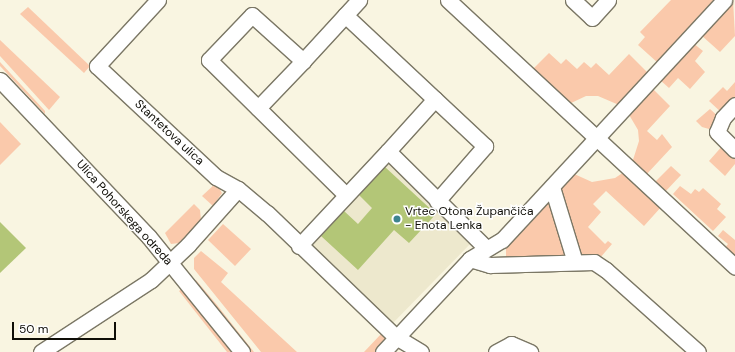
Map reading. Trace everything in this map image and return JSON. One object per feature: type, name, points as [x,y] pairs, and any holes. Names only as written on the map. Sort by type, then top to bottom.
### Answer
[{"type":"street","name":"Stantetova ulica","points":[[158,0],[97,66],[216,177],[238,189],[396,337],[421,352]]},
{"type":"street","points":[[258,108],[359,0]]},
{"type":"street","points":[[448,0],[735,267]]},
{"type":"street","points":[[573,0],[592,18],[608,0]]},
{"type":"street","points":[[383,352],[470,259],[486,248],[502,240],[552,187],[595,137],[724,0]]},
{"type":"street","points":[[303,61],[252,14],[209,60],[345,194]]},
{"type":"street","points":[[345,15],[485,146],[437,201]]},
{"type":"street","name":"Ulica Pohorskega odreda","points":[[0,80],[170,263],[242,352]]},
{"type":"street","points":[[298,246],[345,194],[388,151],[435,100]]},
{"type":"street","points":[[735,105],[723,118],[717,132],[735,150]]},
{"type":"street","points":[[388,151],[486,248]]},
{"type":"street","points":[[552,187],[575,262]]},
{"type":"street","points":[[41,352],[151,280],[170,263],[238,189]]},
{"type":"street","points":[[470,259],[490,265],[594,262],[606,270],[698,352]]},
{"type":"street","points":[[496,352],[510,344],[524,347],[530,352]]},
{"type":"shaded area","points":[[671,0],[717,0],[658,63],[638,45],[645,37],[640,32]]},
{"type":"shaded area","points":[[733,0],[735,36],[720,52],[701,35]]},
{"type":"shaded area","points":[[28,7],[90,66],[84,73],[20,14]]},
{"type":"shaded area","points":[[0,40],[60,97],[49,110],[0,56]]},
{"type":"shaded area","points":[[693,43],[703,51],[695,61],[705,72],[690,89],[678,78],[669,88],[660,80]]},
{"type":"shaded area","points":[[549,53],[561,64],[566,59],[577,69],[584,62],[591,68],[596,63],[609,75],[629,54],[649,74],[619,105],[598,96],[586,96],[569,104],[532,70]]},
{"type":"shaded area","points":[[0,62],[45,111],[45,114],[0,66]]},
{"type":"shaded area","points":[[735,82],[735,101],[723,114],[709,101],[723,87],[727,91]]},
{"type":"shaded area","points":[[652,88],[670,106],[647,131],[657,140],[662,134],[672,147],[645,176],[632,163],[639,141],[638,130],[628,113]]},
{"type":"shaded area","points":[[710,109],[720,118],[709,129],[702,127],[696,121]]},
{"type":"shaded area","points":[[0,122],[21,144],[0,165]]},
{"type":"shaded area","points":[[724,144],[735,154],[735,164],[725,176],[709,161]]},
{"type":"shaded area","points":[[382,154],[473,241],[392,324],[303,240]]},
{"type":"shaded area","points":[[671,166],[681,175],[664,193],[654,183]]},
{"type":"shaded area","points":[[624,172],[662,206],[644,226],[606,191],[593,204],[601,212],[588,227],[605,244],[608,241],[612,244],[600,258],[580,259],[557,190],[572,173],[592,182],[615,178]]},
{"type":"shaded area","points":[[216,183],[222,193],[213,206],[202,196]]},
{"type":"shaded area","points":[[680,186],[691,194],[695,189],[699,192],[703,188],[721,204],[717,209],[726,217],[713,231],[673,194]]},
{"type":"shaded area","points":[[553,198],[569,255],[506,260],[506,246]]},
{"type":"shaded area","points":[[194,204],[200,210],[201,220],[179,243],[171,244],[165,233]]},
{"type":"shaded area","points":[[223,224],[251,249],[235,266],[208,240]]},
{"type":"shaded area","points":[[723,230],[735,240],[735,259],[724,249],[728,244],[718,236]]},
{"type":"shaded area","points":[[201,251],[228,273],[221,282],[297,352],[261,352],[194,269],[194,258]]},
{"type":"shaded area","points":[[196,280],[254,352],[251,352],[194,282]]},
{"type":"shaded area","points":[[182,289],[232,352],[227,352],[179,291]]},
{"type":"shaded area","points":[[382,333],[388,340],[377,352],[364,352]]},
{"type":"building","name":"Vrtec Otona Župančiča - Enota Lenka","points":[[385,167],[436,214],[409,243],[394,230],[358,270],[321,236],[344,211],[358,224],[372,208],[359,195]]},
{"type":"building","points":[[0,222],[26,248],[0,273]]},
{"type":"place","name":"Vrtec Otona Župančiča - Enota Lenka","points":[[397,219]]}]
